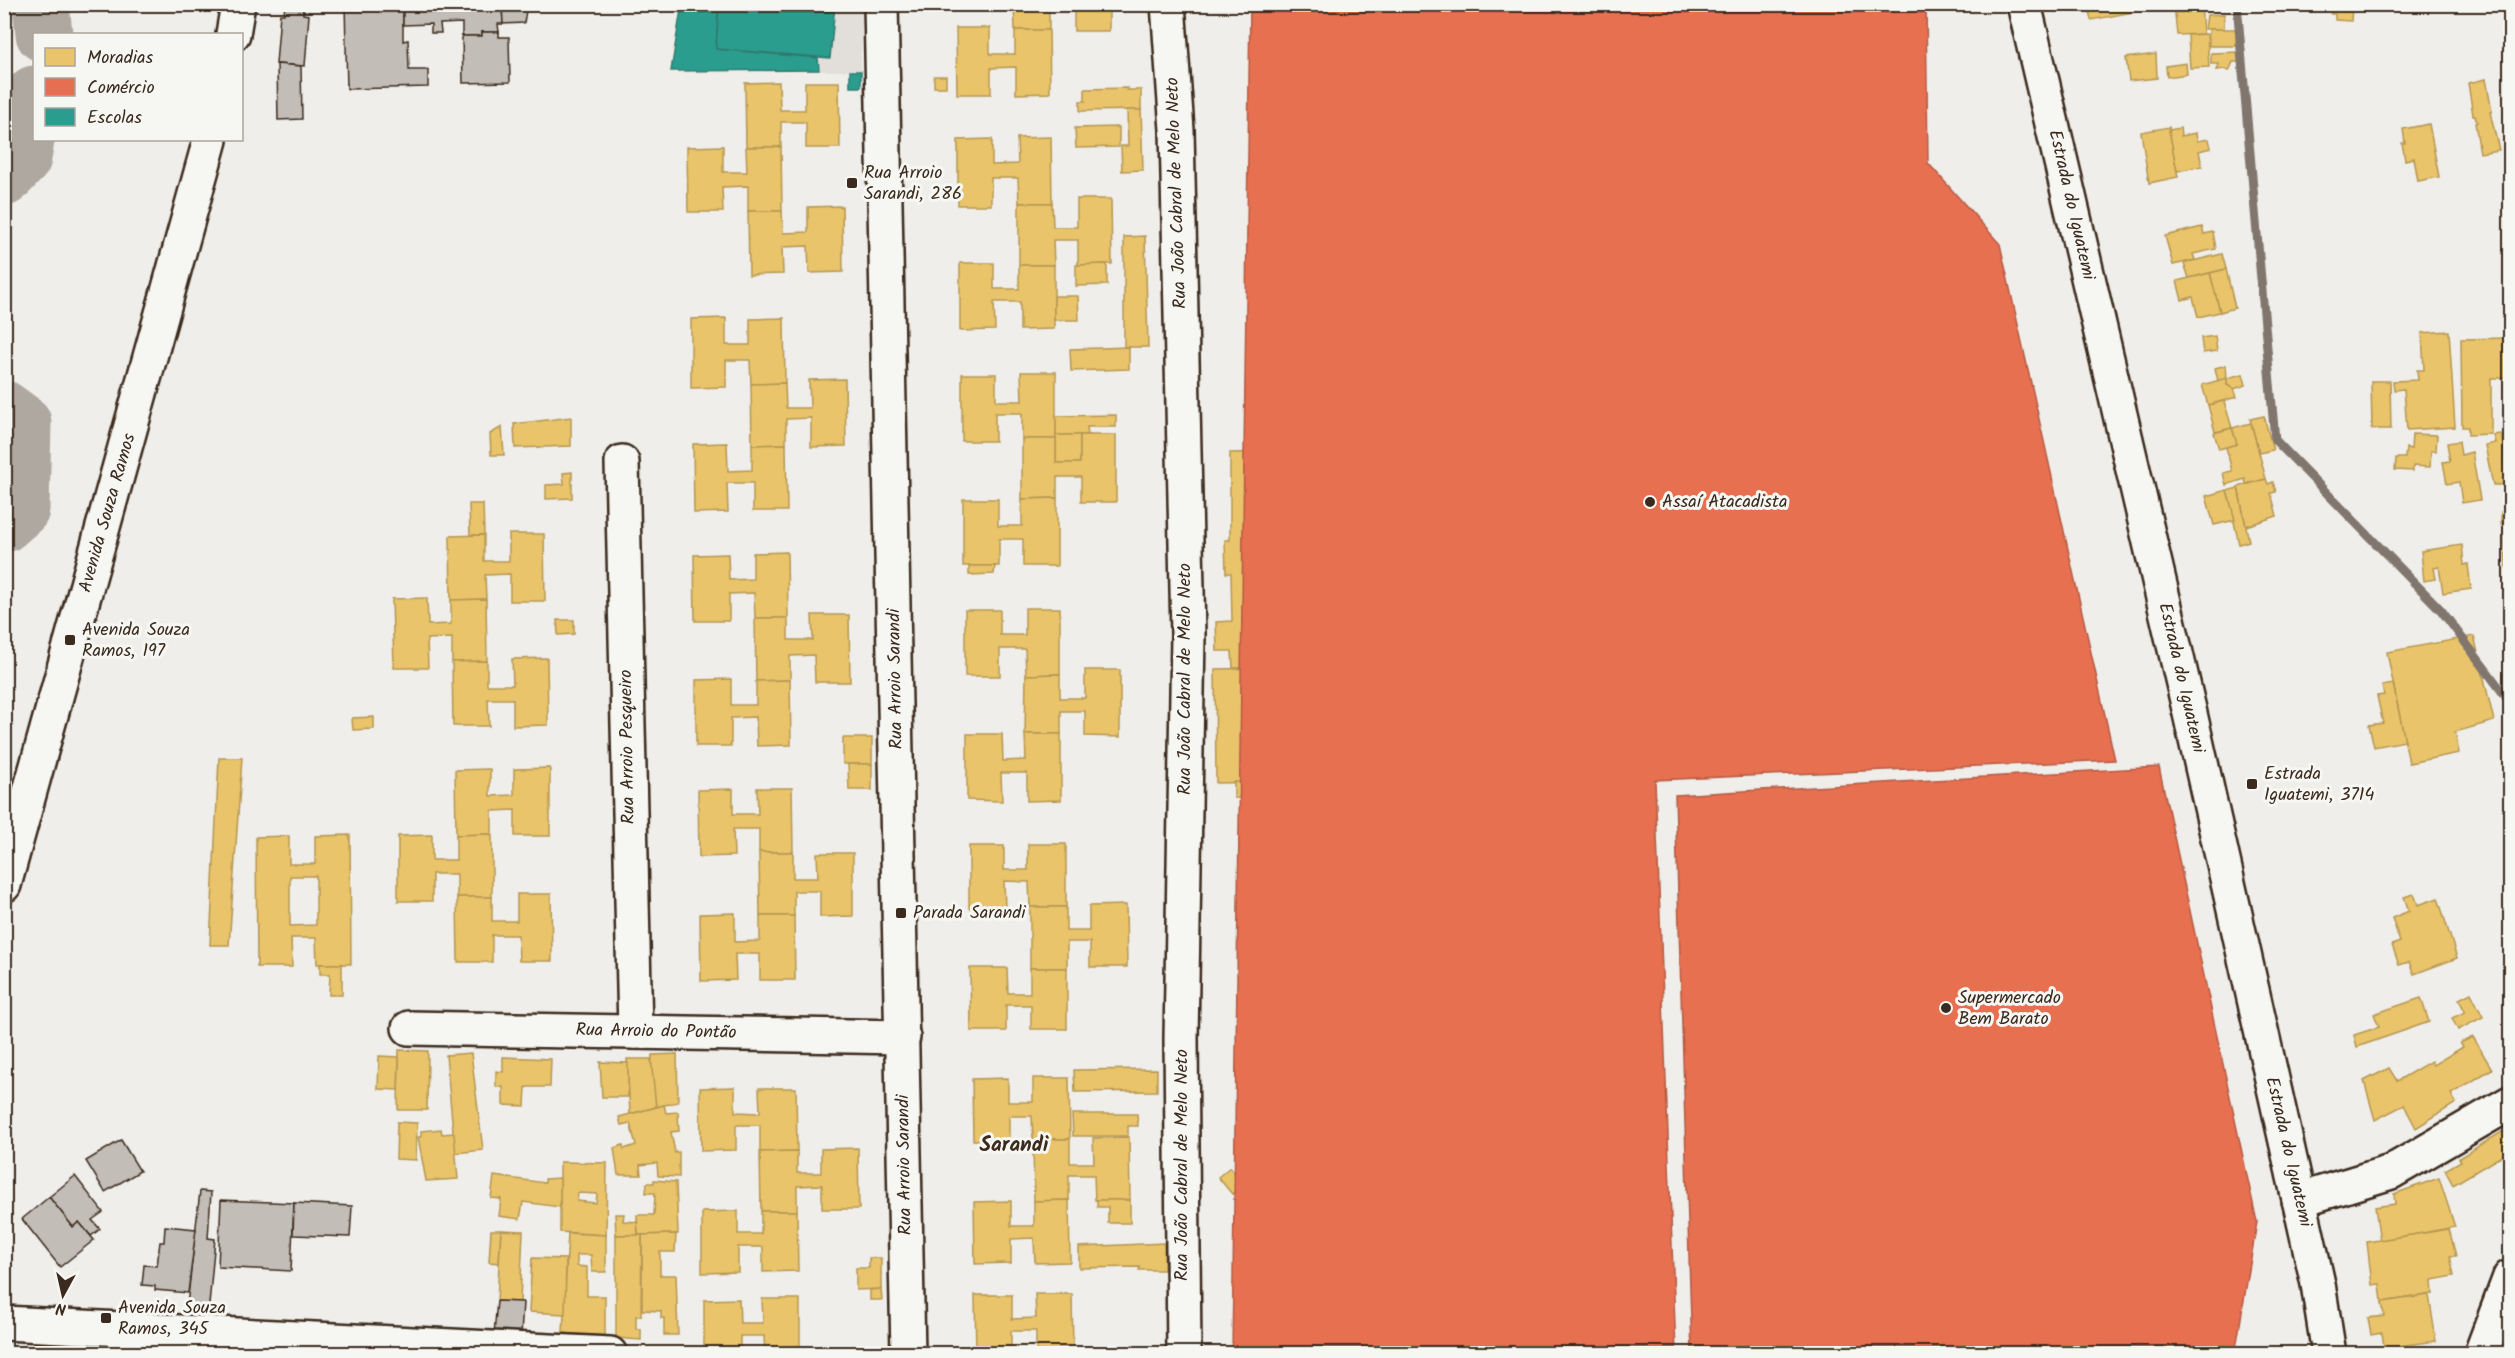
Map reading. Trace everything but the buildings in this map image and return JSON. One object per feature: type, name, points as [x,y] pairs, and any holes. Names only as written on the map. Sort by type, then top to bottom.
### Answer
[{"type":"street","points":[[233,33],[238,4]]},
{"type":"street","name":"Rua Arroio Sarandi","points":[[881,4],[908,1353]]},
{"type":"street","name":"Rua João Cabral de Melo Neto","points":[[1168,4],[1177,130],[1188,634],[1181,1039],[1184,1353]]},
{"type":"street","name":"Estrada do Iguatemi","points":[[2024,4],[2189,709],[2318,1284],[2329,1353]]},
{"type":"street","name":"Avenida Souza Ramos","points":[[4,885],[210,141]]},
{"type":"street","name":"Rua Arroio Pesqueiro","points":[[622,462],[635,1032]]},
{"type":"street","name":"Rua Arroio do Pontão","points":[[409,1028],[903,1037]]},
{"type":"street","points":[[2299,1200],[2391,1172],[2511,1103]]},
{"type":"street","points":[[2481,1353],[2511,1277]]},
{"type":"street","points":[[4,1323],[610,1353]]},
{"type":"shaded area","points":[[682,5],[862,5],[861,71],[671,71]]},
{"type":"waterway","points":[[41,4],[44,33]]},
{"type":"waterway","points":[[2237,4],[2275,440],[2441,610],[2510,702]]},
{"type":"waterway","points":[[4,178],[23,158],[33,100]]},
{"type":"waterway","points":[[4,409],[23,423],[21,509],[4,524]]},
{"type":"place","name":"Rua Arroio Sarandi, 286","points":[[852,183]]},
{"type":"place","name":"Assaí Atacadista","points":[[1650,502]]},
{"type":"place","name":"Avenida Souza Ramos, 197","points":[[70,640]]},
{"type":"place","name":"Estrada Iguatemi, 3714","points":[[2252,784]]},
{"type":"place","name":"Parada Sarandi","points":[[901,913]]},
{"type":"place","name":"Supermercado Bem Barato","points":[[1946,1008]]},
{"type":"place","name":"Avenida Souza Ramos, 345","points":[[106,1318]]},
{"type":"district","name":"Sarandi","points":[[1014,1145]]}]
